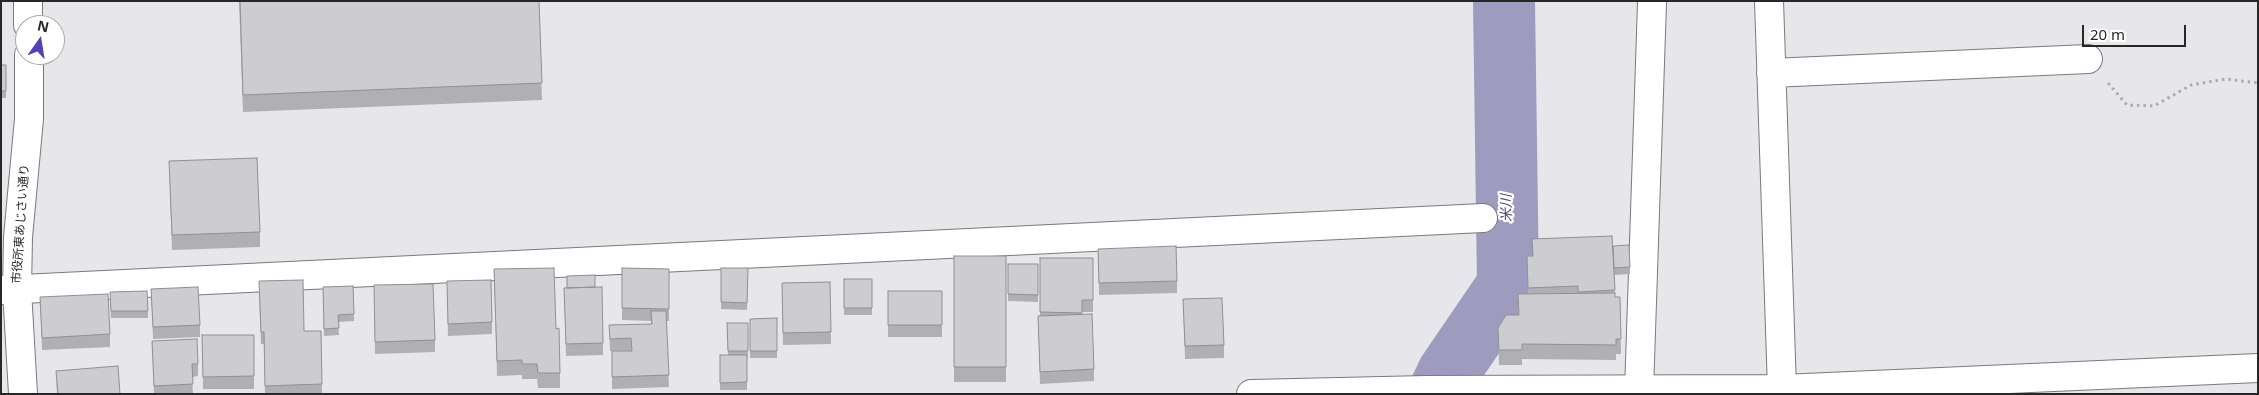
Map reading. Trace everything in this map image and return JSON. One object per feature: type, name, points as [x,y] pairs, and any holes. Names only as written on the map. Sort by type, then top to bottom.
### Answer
[{"type":"street","points":[[28,1],[28,15]]},
{"type":"street","points":[[1769,1],[1782,389]]},
{"type":"street","points":[[1639,391],[1652,3]]},
{"type":"street","points":[[1771,73],[2088,59]]},
{"type":"street","name":"市役所東あじさい通り","points":[[23,394],[9,290],[18,237],[29,119],[29,65]]},
{"type":"street","points":[[9,290],[1482,218]]},
{"type":"street","points":[[1251,394],[1426,390],[1639,391],[1782,389],[2258,368]]},
{"type":"path","points":[[2088,59],[2127,105],[2154,106],[2191,85],[2226,79],[2258,83]]},
{"type":"building","points":[[240,1],[539,1],[542,83],[243,95]]},
{"type":"building","points":[[1,65],[6,65],[6,91],[1,91]]},
{"type":"building","points":[[257,158],[260,232],[172,235],[169,161]]},
{"type":"building","points":[[1612,236],[1615,290],[1578,292],[1578,286],[1528,288],[1527,256],[1533,256],[1532,239]]},
{"type":"building","points":[[1629,245],[1630,267],[1614,268],[1613,246]]},
{"type":"building","points":[[1176,246],[1177,281],[1099,283],[1098,249]]},
{"type":"building","points":[[954,256],[1006,256],[1006,367],[954,367]]},
{"type":"building","points":[[1040,258],[1093,258],[1093,300],[1082,300],[1082,313],[1040,312]]},
{"type":"building","points":[[1008,264],[1038,264],[1038,295],[1008,294]]},
{"type":"building","points":[[554,268],[556,329],[559,328],[560,373],[538,373],[537,364],[522,364],[522,360],[497,361],[494,269]]},
{"type":"building","points":[[622,268],[669,269],[669,309],[622,308]]},
{"type":"building","points":[[721,268],[748,268],[747,303],[721,302]]},
{"type":"building","points":[[595,275],[595,287],[567,288],[567,276]]},
{"type":"building","points":[[844,279],[872,279],[872,308],[844,308]]},
{"type":"building","points":[[303,280],[304,331],[321,331],[322,384],[265,386],[264,332],[261,332],[259,281]]},
{"type":"building","points":[[491,280],[492,322],[448,324],[447,281]]},
{"type":"building","points":[[830,282],[831,332],[783,333],[782,283]]},
{"type":"building","points":[[433,284],[435,340],[375,342],[374,285]]},
{"type":"building","points":[[353,286],[354,314],[338,315],[339,328],[324,329],[323,287]]},
{"type":"building","points":[[198,287],[200,325],[153,327],[151,289]]},
{"type":"building","points":[[602,287],[603,343],[566,344],[564,288]]},
{"type":"building","points":[[147,291],[148,311],[111,311],[110,292]]},
{"type":"building","points":[[888,291],[942,291],[942,325],[888,325]]},
{"type":"building","points":[[1615,293],[1615,297],[1620,297],[1621,339],[1616,339],[1616,345],[1522,344],[1522,350],[1499,350],[1498,328],[1506,315],[1519,315],[1518,294]]},
{"type":"building","points":[[108,294],[110,334],[42,338],[40,297]]},
{"type":"building","points":[[1222,298],[1224,345],[1185,346],[1183,299]]},
{"type":"building","points":[[651,311],[666,311],[669,375],[612,377],[612,351],[632,351],[631,338],[610,339],[609,325],[652,324]]},
{"type":"building","points":[[1092,314],[1094,369],[1040,372],[1038,316]]},
{"type":"building","points":[[777,318],[777,351],[750,351],[750,319]]},
{"type":"building","points":[[727,323],[748,323],[748,351],[728,351]]},
{"type":"building","points":[[202,335],[254,335],[254,376],[203,377]]},
{"type":"building","points":[[197,339],[198,364],[192,364],[193,384],[154,386],[152,341]]},
{"type":"building","points":[[720,355],[747,355],[747,382],[720,383]]},
{"type":"building","points":[[118,366],[120,394],[58,394],[56,371]]},
{"type":"waterway","name":"米川","points":[[1438,394],[1448,373],[1508,285],[1504,1]]}]
